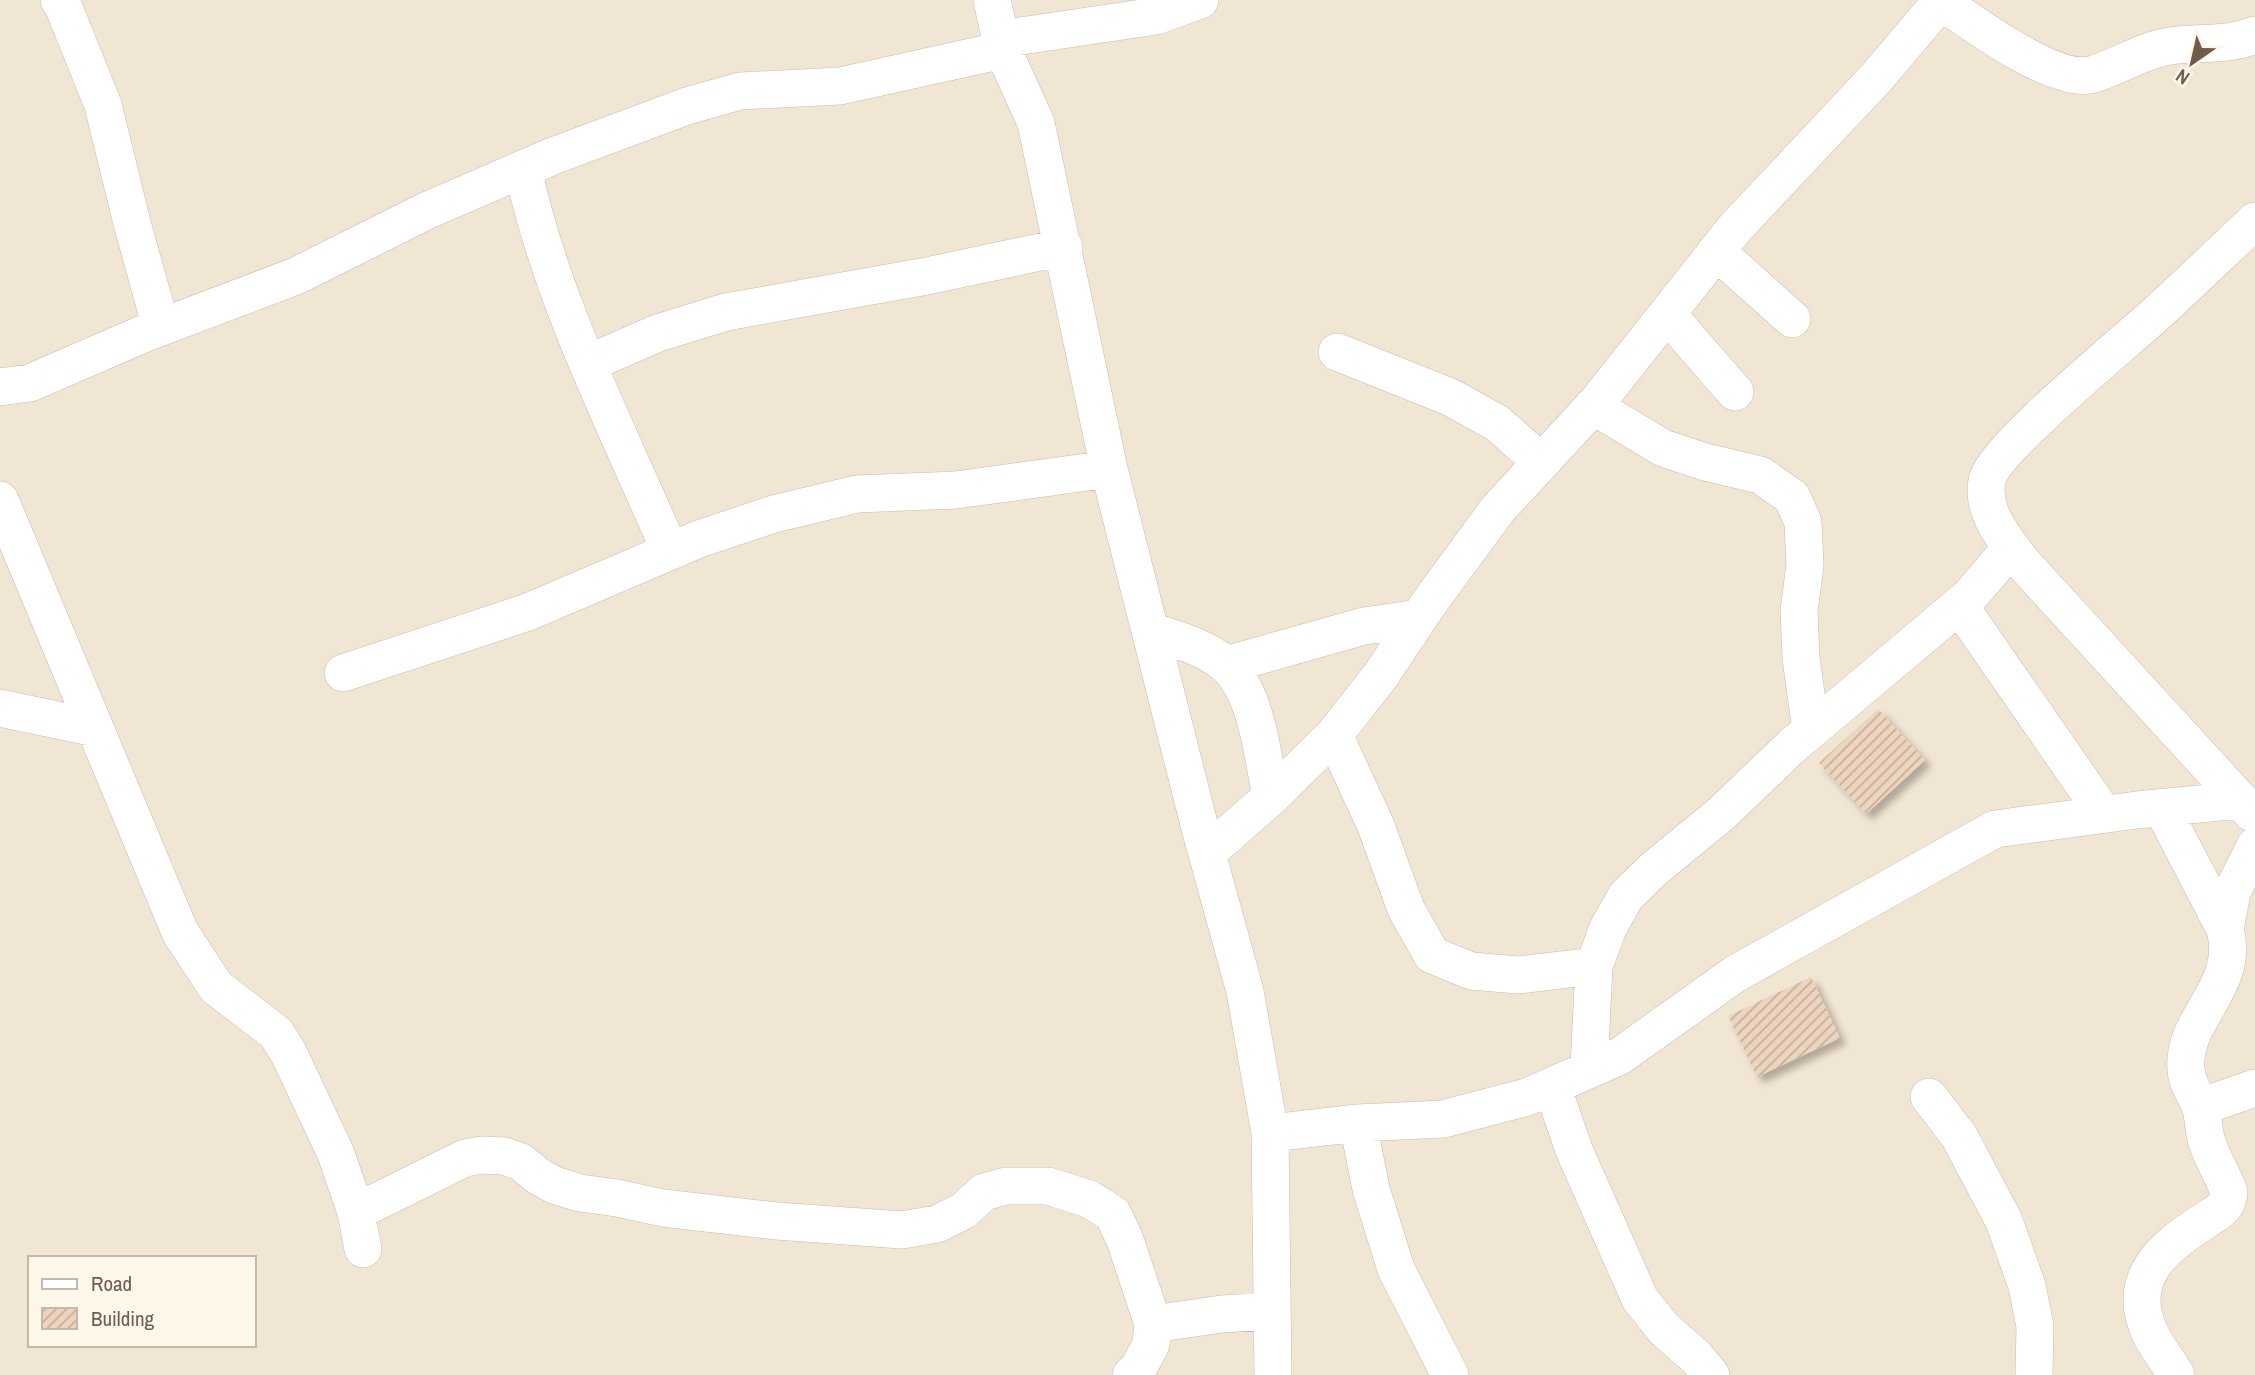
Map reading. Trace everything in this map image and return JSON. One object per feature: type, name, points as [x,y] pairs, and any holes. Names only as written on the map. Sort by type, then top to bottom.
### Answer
[{"type":"street","points":[[59,0],[79,42],[103,105],[161,327]]},
{"type":"street","points":[[75,0],[79,42]]},
{"type":"street","points":[[992,0],[1002,45],[1035,123],[1064,247],[1109,469],[1245,991],[1270,1133],[1273,1375]]},
{"type":"street","points":[[0,387],[30,383],[161,327],[296,276],[426,211],[523,169],[687,106],[740,91],[840,86],[1002,45],[1156,16],[1200,0]]},
{"type":"street","points":[[1207,853],[1271,797],[1334,735],[1381,675],[1498,509],[1593,406],[1735,228],[1877,77],[1934,3],[2022,54],[2069,74],[2092,75],[2128,58],[2169,46],[2236,42],[2255,35]]},
{"type":"street","points":[[523,169],[534,219],[569,317],[670,551]]},
{"type":"street","points":[[2247,808],[2011,548],[1999,532],[1989,510],[1987,482],[1993,466],[2021,435],[2255,221]]},
{"type":"street","points":[[589,363],[658,333],[726,312],[927,276],[1064,247]]},
{"type":"street","points":[[1716,251],[1793,319]]},
{"type":"street","points":[[1667,314],[1735,392]]},
{"type":"street","points":[[1338,352],[1450,397],[1497,423],[1541,462]]},
{"type":"street","points":[[1593,406],[1663,448],[1705,462],[1760,475],[1791,497],[1803,522],[1805,565],[1799,611],[1801,658],[1811,730]]},
{"type":"street","points":[[344,673],[528,612],[699,539],[774,513],[857,494],[956,490],[1109,469]]},
{"type":"street","points":[[0,500],[180,932],[216,987],[276,1033],[289,1054],[336,1153],[356,1212],[363,1249]]},
{"type":"street","points":[[1589,1069],[1594,966],[1608,928],[1626,896],[1655,868],[1721,814],[1811,730],[1969,597],[2011,548]]},
{"type":"street","points":[[1959,605],[2105,814]]},
{"type":"street","points":[[1226,665],[1364,626],[1419,618]]},
{"type":"street","points":[[1150,631],[1193,645],[1226,665],[1248,694],[1271,797]]},
{"type":"street","points":[[0,708],[95,728]]},
{"type":"street","points":[[1334,735],[1376,827],[1406,908],[1432,954],[1471,971],[1518,975],[1594,966]]},
{"type":"street","points":[[1270,1133],[1358,1123],[1443,1119],[1527,1097],[1620,1056],[1735,974],[1995,829],[2162,808],[2247,808]]},
{"type":"street","points":[[2162,808],[2225,929],[2229,944],[2225,975],[2195,1031],[2187,1051],[2186,1071],[2200,1107],[2207,1143],[2229,1192],[2228,1200],[2224,1208],[2179,1237],[2148,1272],[2142,1287],[2142,1308],[2150,1334],[2176,1375]]},
{"type":"street","points":[[2225,929],[2232,892],[2255,846]]},
{"type":"street","points":[[1552,1086],[1574,1150],[1640,1298],[1664,1329],[1696,1357],[1711,1375]]},
{"type":"street","points":[[2200,1107],[2255,1088]]},
{"type":"street","points":[[1929,1097],[1959,1136],[2004,1221],[2027,1286],[2035,1326],[2034,1375]]},
{"type":"street","points":[[1358,1123],[1371,1189],[1396,1269],[1450,1375]]},
{"type":"street","points":[[356,1212],[465,1158],[482,1155],[504,1156],[521,1162],[554,1185],[580,1193],[663,1208],[777,1221],[902,1230],[937,1224],[963,1211],[984,1192],[1006,1186],[1048,1186],[1089,1199],[1113,1214],[1125,1240],[1153,1324],[1151,1344],[1139,1367],[1131,1375]]},
{"type":"street","points":[[1153,1324],[1223,1314],[1272,1311]]},
{"type":"shaded area","points":[[0,0],[2255,0],[2255,1375],[0,1375]]},
{"type":"building","points":[[1878,709],[1925,760],[1866,814],[1819,763]]},
{"type":"building","points":[[1811,977],[1840,1038],[1757,1077],[1728,1016]]}]
